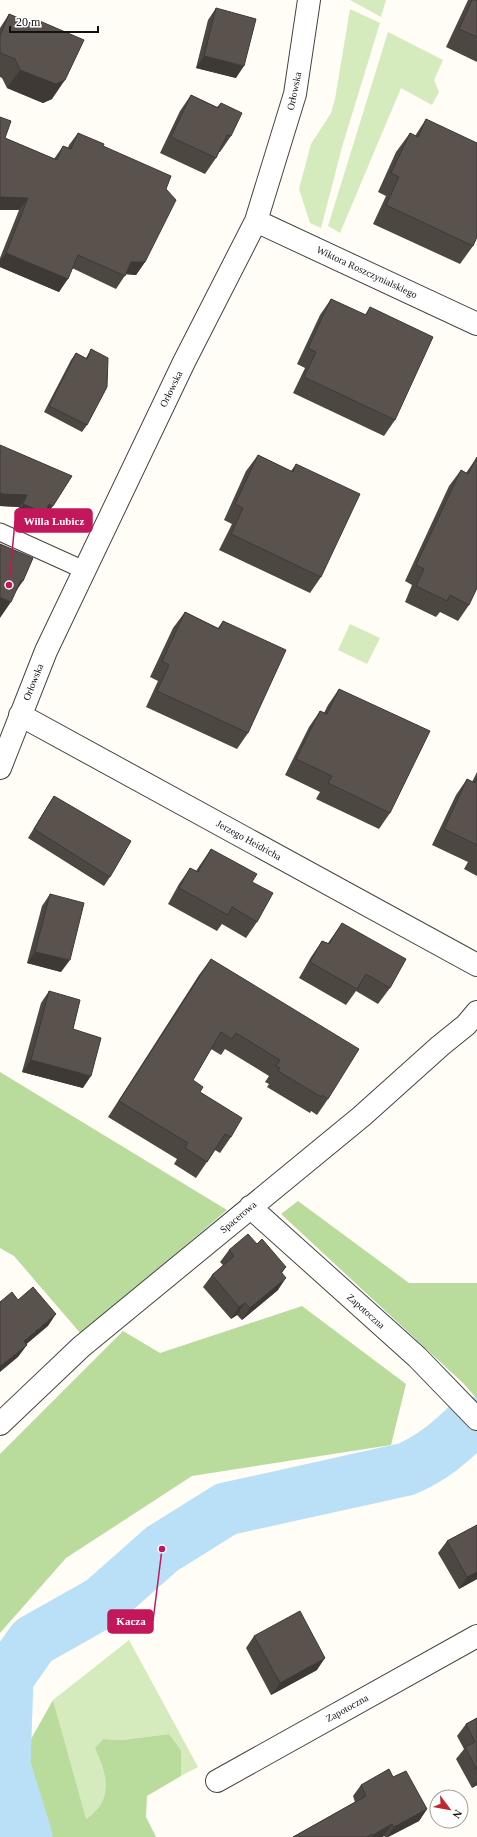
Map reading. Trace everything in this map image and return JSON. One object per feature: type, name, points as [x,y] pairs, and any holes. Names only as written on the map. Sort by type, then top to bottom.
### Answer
[{"type":"street","name":"Orłowska","points":[[0,768],[46,651],[184,362],[256,221],[295,94],[309,0]]},
{"type":"street","name":"Wiktora Roszczynialskiego","points":[[256,221],[477,324]]},
{"type":"street","name":"Jerzego Heidricha","points":[[20,715],[477,965]]},
{"type":"street","name":"Spacerowa","points":[[0,1424],[81,1347],[362,1116],[440,1046],[466,1025],[477,1012]]},
{"type":"street","name":"Zapotoczna","points":[[250,1207],[417,1357],[477,1419]]},
{"type":"street","name":"Zapotoczna","points":[[216,1781],[477,1636]]},
{"type":"lane","points":[[0,532],[84,570]]},
{"type":"green space","points":[[350,0],[386,0],[381,17]]},
{"type":"green space","points":[[350,9],[380,23],[342,147],[321,228],[310,223],[299,189],[311,144],[331,113],[335,99]]},
{"type":"green space","points":[[388,32],[443,60],[434,80],[439,92],[432,105],[401,88],[340,233],[328,226]]},
{"type":"green space","points":[[350,624],[380,638],[367,664],[338,650]]},
{"type":"green space","points":[[0,1072],[227,1210],[81,1334],[14,1256],[0,1248]]},
{"type":"green space","points":[[298,1201],[409,1283],[477,1283],[477,1399],[464,1384],[281,1214]]},
{"type":"green space","points":[[302,1306],[406,1384],[391,1445],[192,1476],[66,1558],[0,1633],[0,1454],[123,1331],[160,1353]]},
{"type":"green space","points":[[129,1640],[198,1767],[181,1776],[181,1750],[169,1734],[122,1740],[103,1739],[96,1748],[104,1769],[107,1787],[101,1804],[95,1812],[85,1820],[53,1700]]},
{"type":"green space","points":[[53,1700],[86,1819],[95,1812],[105,1796],[106,1787],[103,1768],[95,1748],[103,1739],[122,1740],[169,1734],[181,1750],[181,1776],[147,1796],[146,1817],[156,1837],[0,1837],[0,1794]]},
{"type":"building","points":[[472,0],[477,0],[477,37],[459,29]]},
{"type":"building","points":[[216,8],[256,19],[244,66],[204,56]]},
{"type":"building","points":[[9,14],[33,24],[35,19],[84,40],[65,80],[56,84],[20,70],[15,59],[0,53],[0,36]]},
{"type":"building","points":[[191,95],[218,108],[221,103],[242,113],[231,136],[227,135],[216,158],[171,137]]},
{"type":"building","points":[[0,117],[11,121],[5,138],[57,160],[63,146],[71,149],[78,133],[104,144],[103,146],[171,176],[166,189],[176,200],[145,262],[131,262],[125,276],[78,255],[68,279],[6,253],[28,198],[0,197]]},
{"type":"building","points":[[426,119],[477,143],[477,237],[473,246],[386,205],[399,177],[391,173],[410,133],[418,137]]},
{"type":"building","points":[[331,299],[366,315],[370,307],[433,337],[395,420],[304,377],[316,352],[308,348]]},
{"type":"building","points":[[91,349],[108,358],[107,387],[87,425],[49,406],[76,353],[87,359]]},
{"type":"building","points":[[0,445],[72,476],[53,506],[49,504],[45,513],[23,504],[27,495],[0,493]]},
{"type":"building","points":[[258,455],[293,472],[296,464],[360,494],[321,577],[231,534],[243,508],[235,504]]},
{"type":"building","points":[[477,457],[477,588],[469,605],[450,595],[447,601],[416,586],[424,569],[416,565],[461,470],[468,474]]},
{"type":"building","points":[[0,544],[33,558],[23,581],[21,580],[11,602],[0,597]]},
{"type":"building","points":[[185,612],[219,629],[223,621],[286,650],[248,733],[157,691],[169,665],[162,661]]},
{"type":"building","points":[[339,689],[430,731],[390,813],[328,783],[332,776],[296,759],[320,711],[327,714]]},
{"type":"building","points":[[477,778],[477,845],[444,829],[467,779],[475,783]]},
{"type":"building","points":[[54,796],[131,841],[110,877],[34,829]]},
{"type":"building","points":[[211,849],[257,874],[252,882],[273,893],[257,922],[232,907],[228,915],[179,888],[190,868],[198,872]]},
{"type":"building","points":[[50,894],[84,903],[70,960],[35,952]]},
{"type":"building","points":[[342,923],[406,959],[390,988],[366,974],[357,989],[310,962],[322,941],[329,944]]},
{"type":"building","points":[[211,959],[359,1049],[328,1099],[322,1095],[321,1097],[278,1071],[280,1068],[276,1066],[280,1060],[236,1033],[232,1039],[221,1032],[193,1080],[203,1087],[200,1092],[242,1118],[231,1137],[225,1134],[207,1162],[185,1148],[188,1143],[119,1101]]},
{"type":"building","points":[[49,991],[80,1000],[73,1029],[101,1038],[91,1076],[31,1060]]},
{"type":"building","points":[[248,1234],[257,1244],[262,1239],[286,1267],[281,1272],[286,1278],[250,1308],[245,1303],[239,1307],[212,1275],[234,1256],[229,1250]]},
{"type":"building","points":[[33,1287],[56,1314],[24,1341],[27,1345],[0,1366],[0,1302],[12,1292],[18,1300]]},
{"type":"building","points":[[477,1525],[477,1572],[467,1577],[447,1541]]},
{"type":"building","points":[[300,1611],[325,1658],[280,1683],[254,1636]]},
{"type":"building","points":[[477,1718],[477,1770],[465,1747],[475,1742],[466,1724]]},
{"type":"building","points":[[389,1769],[393,1777],[406,1771],[427,1809],[394,1827],[392,1824],[367,1837],[293,1837],[366,1796],[361,1785]]},
{"type":"waterway","points":[[26,1837],[4,1766],[7,1678],[33,1641],[102,1602],[162,1549],[226,1509],[407,1469],[425,1460],[441,1449],[470,1423]]},
{"type":"place","name":"Willa Lubicz","points":[[9,585]]},
{"type":"place","name":"Kacza","points":[[162,1549]]}]
